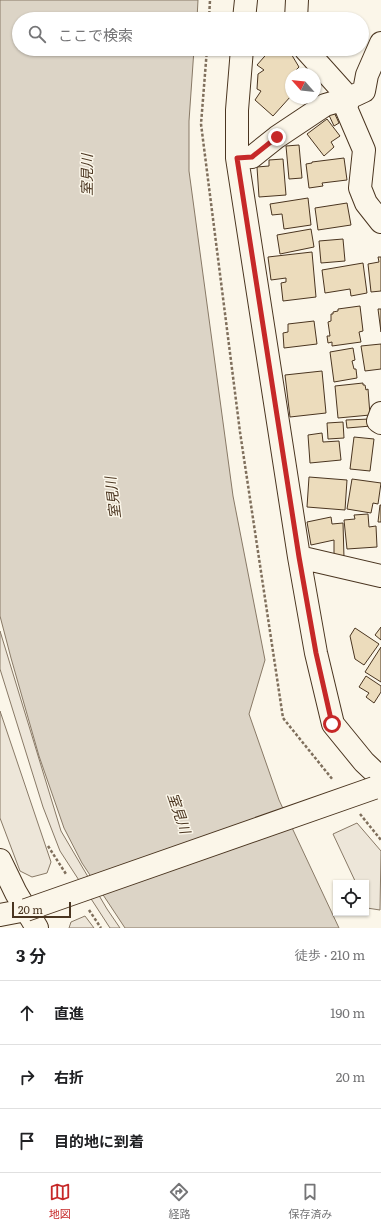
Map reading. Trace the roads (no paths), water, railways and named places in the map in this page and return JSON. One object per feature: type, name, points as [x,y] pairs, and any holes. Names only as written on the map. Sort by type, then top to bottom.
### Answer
[{"type":"street","points":[[245,12],[246,0]]},
{"type":"street","points":[[296,12],[297,0]]},
{"type":"street","points":[[237,158],[252,157],[277,137],[325,105],[349,98],[364,91],[367,75],[381,43]]},
{"type":"street","points":[[0,915],[32,919],[379,784],[364,762],[332,724],[316,653],[299,557],[237,158],[237,110],[241,56]]},
{"type":"street","points":[[311,56],[349,98]]},
{"type":"street","points":[[349,98],[346,108],[364,150],[360,188],[366,203],[381,222]]},
{"type":"street","points":[[381,413],[378,421],[381,423]]},
{"type":"street","points":[[299,557],[381,576]]},
{"type":"street","points":[[0,860],[16,893],[32,919]]},
{"type":"water","name":"室見川","points":[[0,0],[198,0],[197,12],[12,12],[12,56],[194,56],[189,121],[189,171],[233,496],[265,660],[249,714],[279,800],[339,928],[125,928],[82,863],[64,828],[39,756],[0,616]]}]
